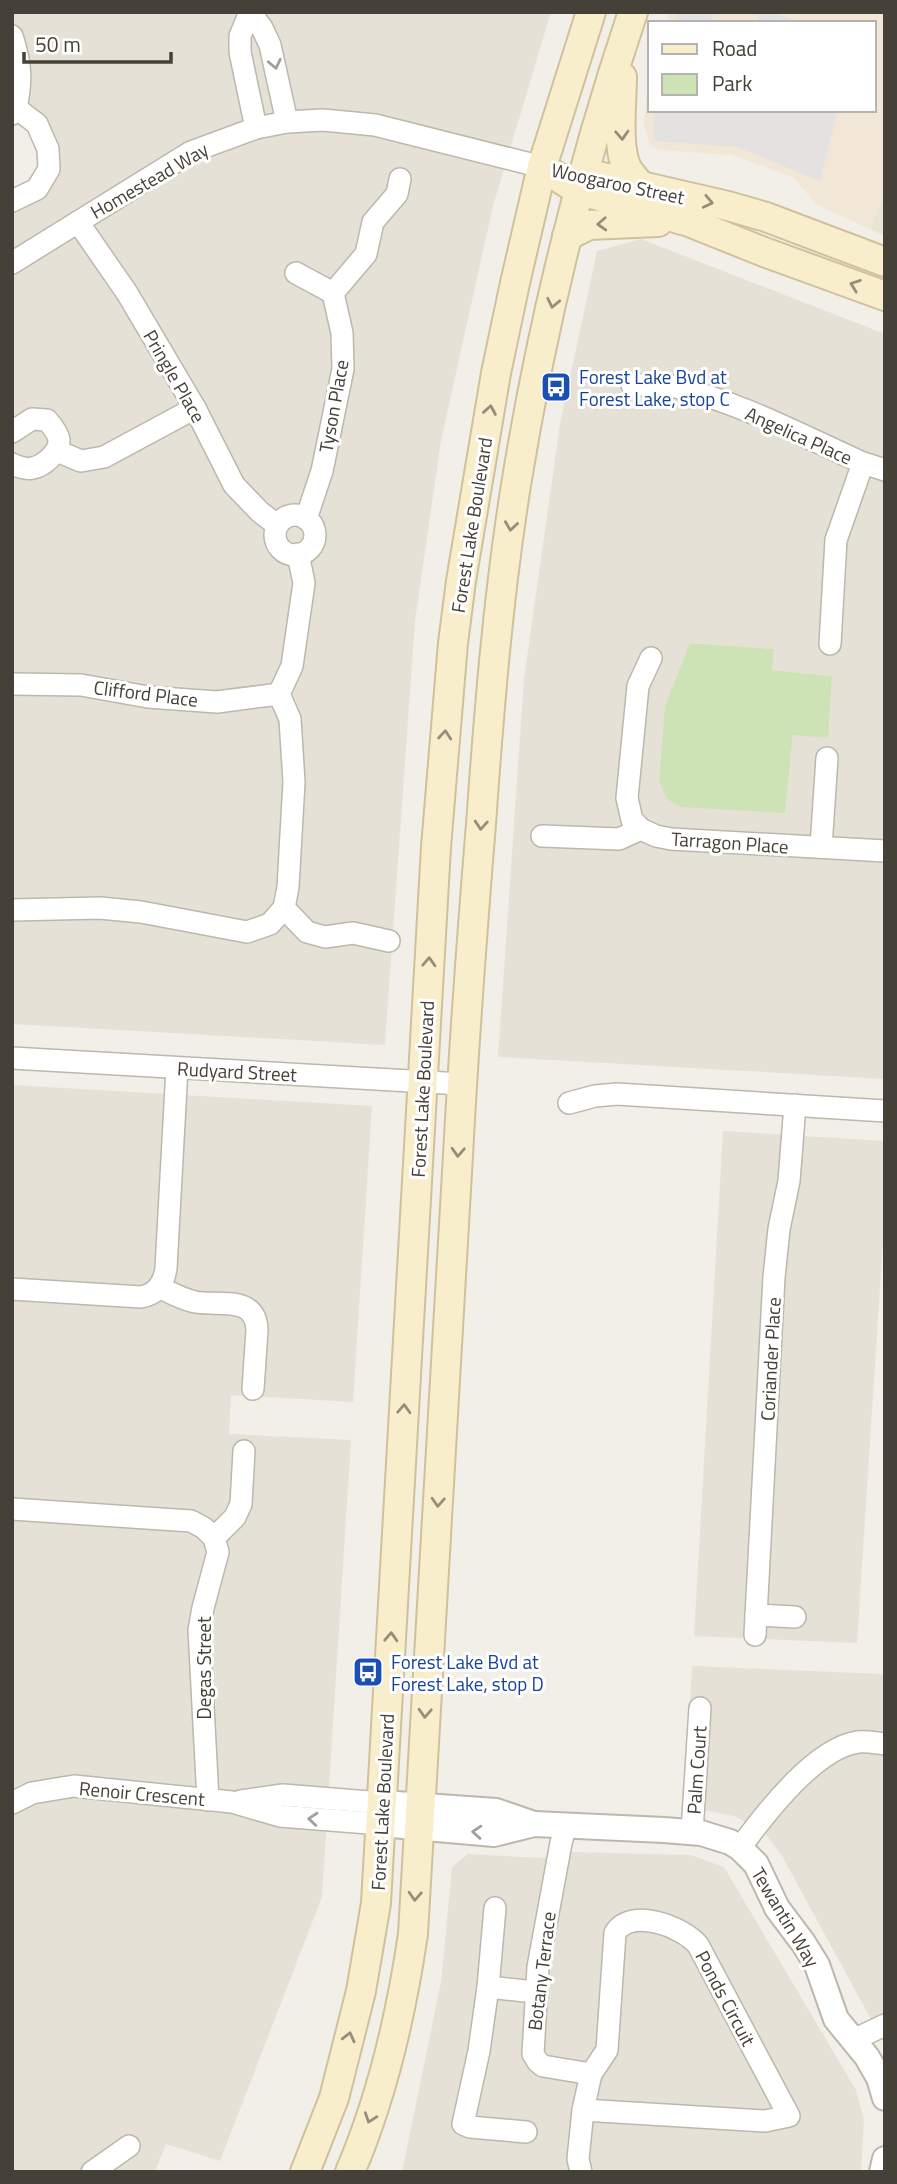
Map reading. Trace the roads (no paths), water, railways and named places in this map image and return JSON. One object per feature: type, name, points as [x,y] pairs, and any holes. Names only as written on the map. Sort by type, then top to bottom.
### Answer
[{"type":"main road","name":"Forest Lake Boulevard","points":[[305,2172],[334,2098],[360,1991],[376,1903],[436,847],[453,643],[461,581],[496,373],[541,167],[591,12]]},
{"type":"main road","name":"Forest Lake Boulevard","points":[[350,2172],[386,2070],[403,2000],[413,1934],[462,1084],[491,686],[500,605],[516,486],[567,236],[580,181],[633,12]]},
{"type":"main road","points":[[623,42],[623,156],[627,168],[642,187]]},
{"type":"main road","name":"Woogaroo Street","points":[[541,167],[885,296]]},
{"type":"main road","name":"Woogaroo Street","points":[[580,181],[642,187],[728,206],[766,217],[885,262]]},
{"type":"main road","points":[[567,236],[598,223],[689,222]]},
{"type":"street","points":[[250,12],[270,45],[287,122]]},
{"type":"street","points":[[250,12],[240,36],[240,52],[256,128]]},
{"type":"street","points":[[12,36],[20,62],[21,84],[14,111],[37,124],[48,149],[49,169],[37,189],[12,201]]},
{"type":"street","name":"Homestead Way","points":[[12,263],[191,152],[223,138],[287,122],[323,120],[375,125],[541,167]]},
{"type":"street","points":[[296,273],[333,293],[366,254],[373,222],[397,194],[400,178]]},
{"type":"street","name":"Pringle Place","points":[[78,222],[127,293],[195,408],[234,485],[277,525]]},
{"type":"street","name":"Tyson Place","points":[[306,519],[322,471],[343,369],[342,332],[333,293]]},
{"type":"street","name":"Angelica Place","points":[[632,385],[676,387],[734,406],[863,463],[885,470]]},
{"type":"street","points":[[57,451],[81,461],[104,457],[195,408]]},
{"type":"street","points":[[12,432],[32,419],[47,420],[60,441],[57,451],[39,468],[24,470],[12,464]]},
{"type":"street","points":[[830,644],[836,540],[863,463]]},
{"type":"street","points":[[287,516],[306,519],[314,530],[313,543],[304,552],[290,554],[278,546],[275,532],[277,525],[287,516]]},
{"type":"street","points":[[12,910],[100,908],[141,912],[247,932],[270,924],[284,908],[288,887],[294,782],[290,719],[279,694],[292,666],[304,583],[298,554]]},
{"type":"street","points":[[542,836],[619,839],[641,829],[632,820],[627,798],[638,686],[651,658]]},
{"type":"street","name":"Clifford Place","points":[[12,684],[81,685],[148,697],[218,702],[279,694]]},
{"type":"street","points":[[821,848],[827,758]]},
{"type":"street","name":"Tarragon Place","points":[[641,829],[671,839],[885,851]]},
{"type":"street","points":[[284,908],[307,932],[325,937],[353,933],[389,941]]},
{"type":"street","name":"Rudyard Street","points":[[12,1058],[462,1084]]},
{"type":"street","points":[[12,1289],[141,1297],[152,1295],[159,1287],[165,1278],[166,1268],[177,1068]]},
{"type":"street","points":[[569,1104],[595,1096],[617,1094],[885,1111]]},
{"type":"street","name":"Coriander Place","points":[[795,1105],[789,1181],[779,1229],[774,1277],[755,1625],[795,1617]]},
{"type":"street","points":[[159,1287],[184,1299],[242,1305],[251,1311],[257,1321],[253,1390]]},
{"type":"street","points":[[12,1509],[191,1521],[214,1538],[235,1517],[241,1504],[244,1451]]},
{"type":"street","name":"Degas Street","points":[[208,1800],[199,1630],[218,1552],[214,1538]]},
{"type":"street","name":"Palm Court","points":[[692,1832],[700,1708]]},
{"type":"street","points":[[740,1849],[774,1805],[808,1769],[836,1749],[858,1742],[885,1744]]},
{"type":"street","name":"Renoir Crescent","points":[[12,1803],[33,1793],[74,1786],[232,1802],[283,1795],[381,1814]]},
{"type":"street","name":"Tewantin Way","points":[[381,1814],[420,1816],[494,1834],[534,1824],[692,1832],[715,1836],[740,1849],[755,1864],[777,1908],[817,1965],[836,2019],[867,2057],[879,2078],[885,2098]]},
{"type":"street","name":"Botany Terrace","points":[[566,1825],[535,1992],[532,2046],[535,2059],[543,2066],[591,2074]]},
{"type":"street","points":[[495,1908],[479,2051],[464,2124],[470,2127],[526,2132]]},
{"type":"street","name":"Ponds Circuit","points":[[629,1921],[674,1927],[691,1936],[789,2116],[765,2121],[583,2110],[591,2074],[607,2050],[615,1933],[618,1927],[629,1921]]},
{"type":"street","points":[[488,1987],[535,1992]]},
{"type":"street","points":[[853,2040],[885,2025]]},
{"type":"street","points":[[581,2172],[578,2159],[583,2110]]},
{"type":"street","points":[[92,2172],[129,2146]]},
{"type":"street","points":[[882,2172],[885,2159]]},
{"type":"place","name":"Forest Lake Bvd at Forest Lake, stop C","points":[[556,387]]},
{"type":"place","name":"Forest Lake Bvd at Forest Lake, stop D","points":[[368,1672]]}]
